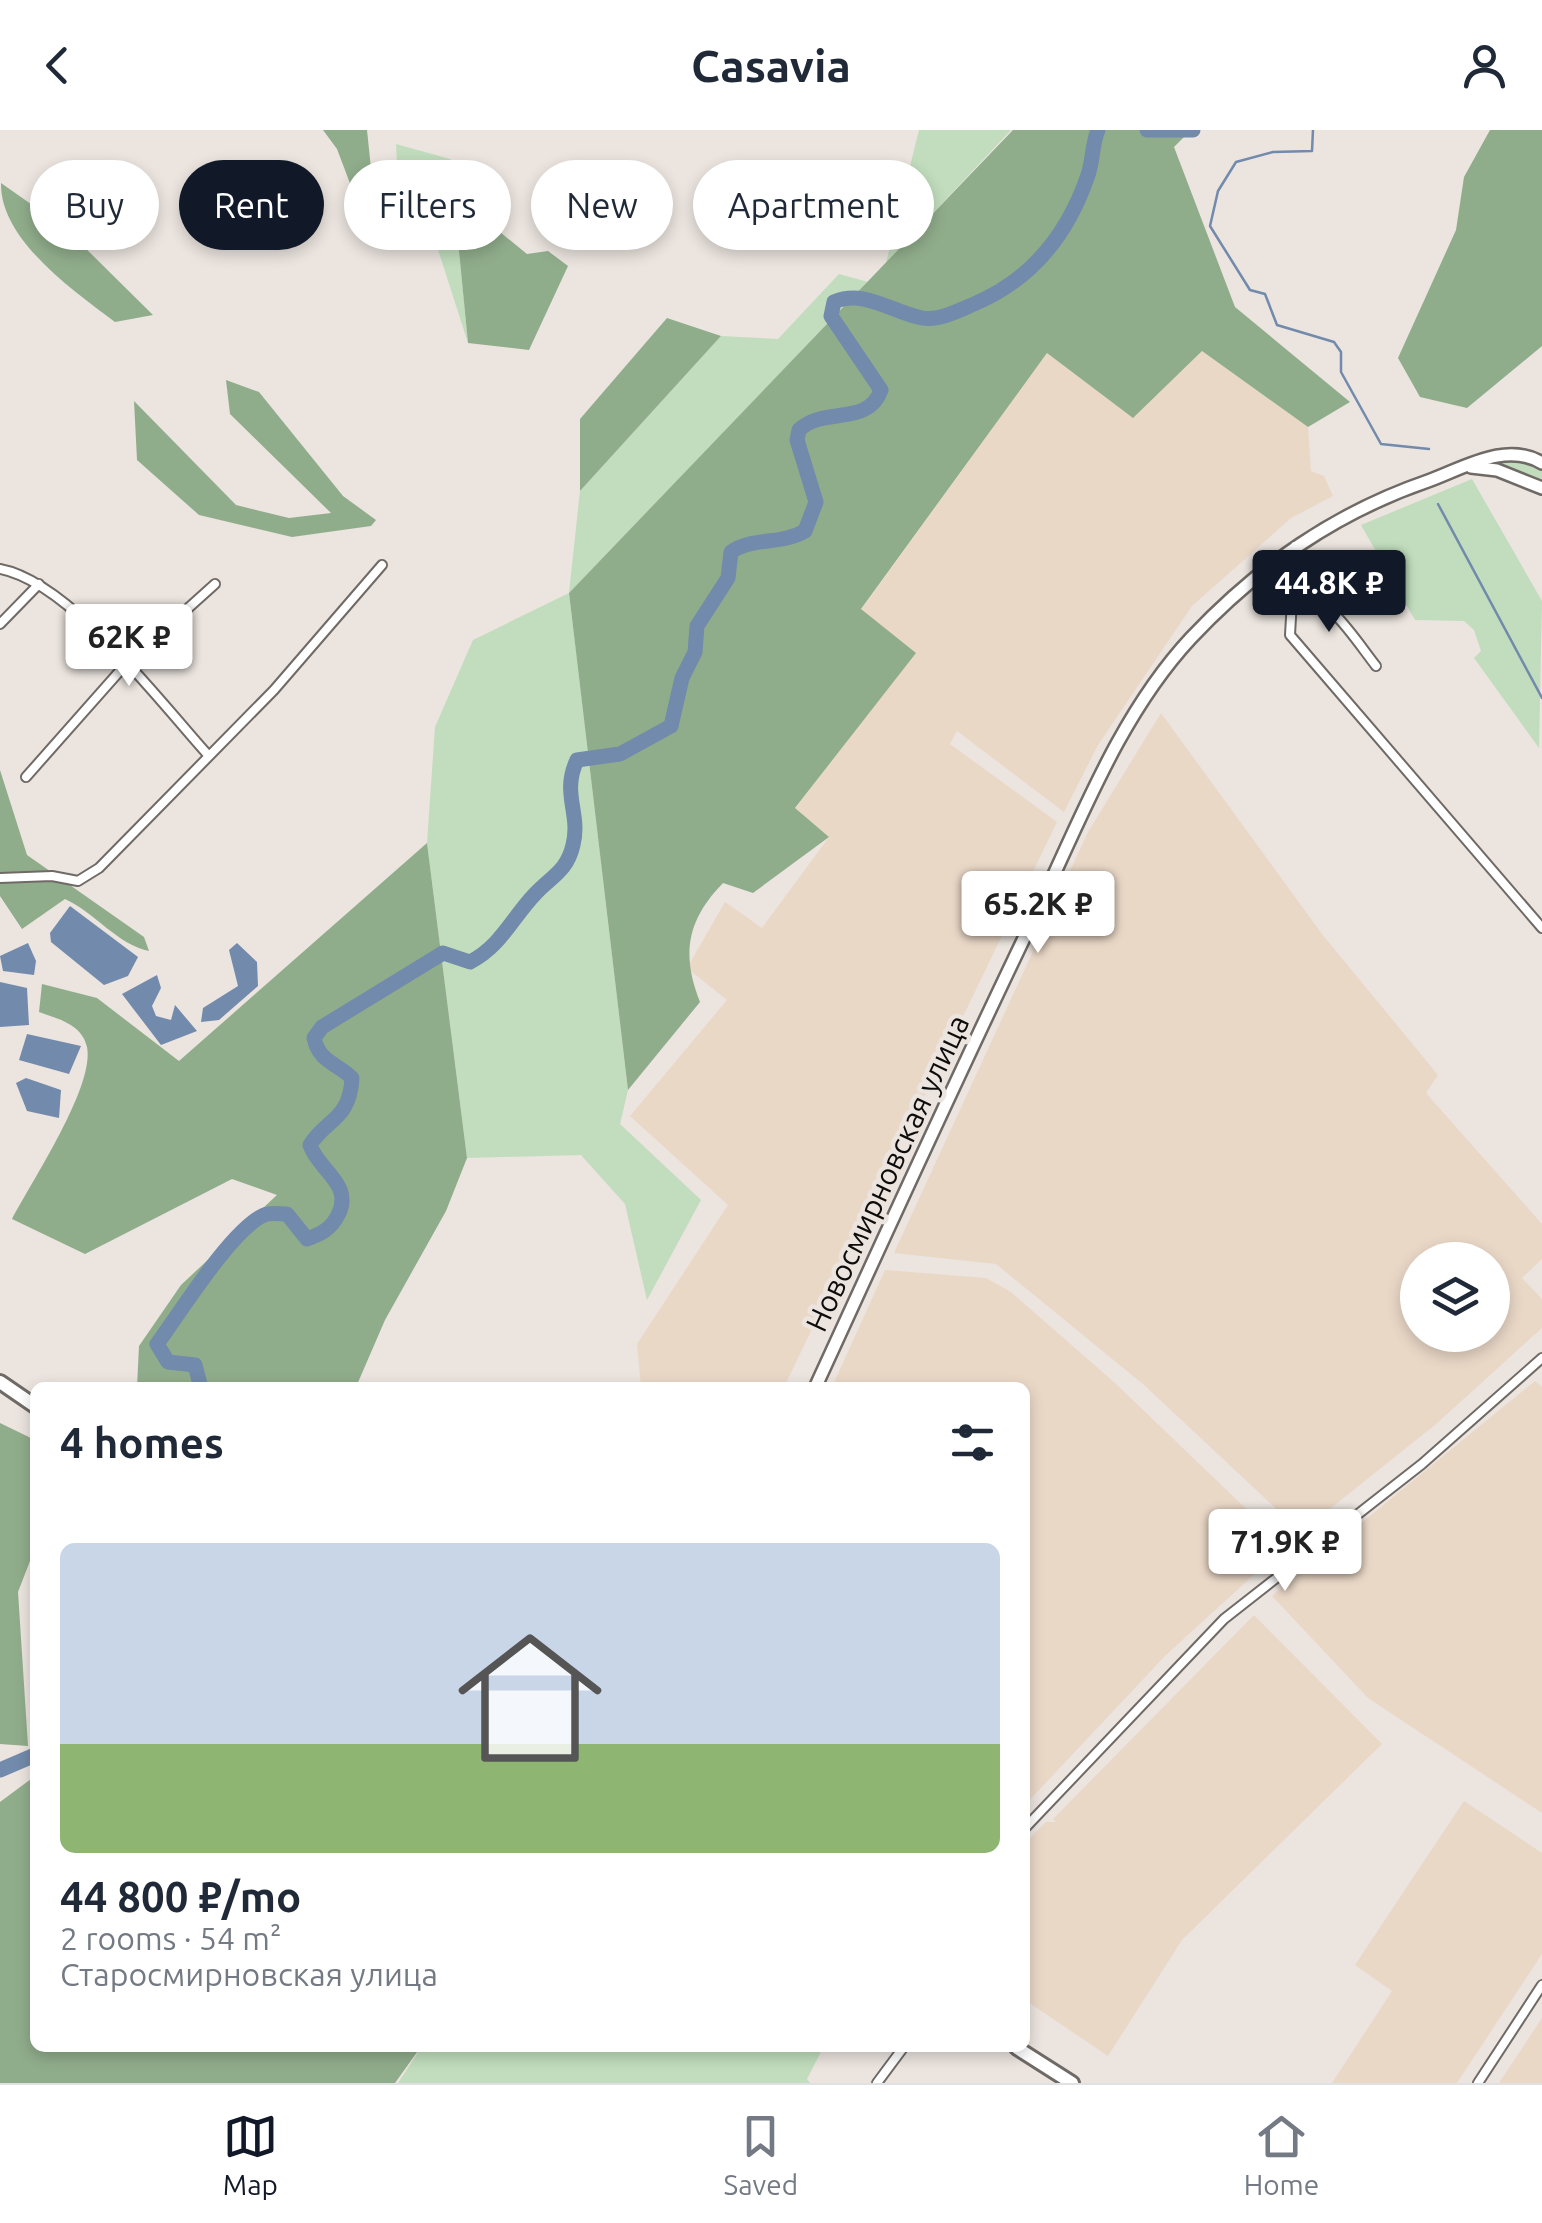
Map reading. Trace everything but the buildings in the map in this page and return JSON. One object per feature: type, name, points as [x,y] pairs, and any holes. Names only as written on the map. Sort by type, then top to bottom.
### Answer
[{"type":"main road","points":[[0,1382],[30,1403]]},
{"type":"main road","points":[[1023,2052],[1072,2083]]},
{"type":"street","name":"Новосмирновская улица","points":[[818,1382],[1106,763],[1189,640],[1295,546],[1374,500],[1504,454],[1529,455],[1542,463]]},
{"type":"street","points":[[1467,467],[1497,470],[1542,488]]},
{"type":"street","points":[[1295,546],[1290,635],[1542,928]]},
{"type":"street","points":[[0,878],[52,876],[78,881],[99,868],[274,690],[382,565]]},
{"type":"street","points":[[0,569],[38,584],[88,624],[208,755]]},
{"type":"street","points":[[0,624],[38,584]]},
{"type":"street","points":[[26,776],[126,664],[214,584]]},
{"type":"street","points":[[1294,587],[1312,594],[1332,610],[1376,666]]},
{"type":"street","points":[[1030,1823],[1224,1619],[1422,1464],[1542,1358]]},
{"type":"street","points":[[1478,2083],[1542,1985]]},
{"type":"street","points":[[877,2083],[899,2052]]},
{"type":"shaded area","points":[[1202,351],[1308,427],[1311,471],[1324,476],[1333,496],[1291,518],[1192,606],[1098,745],[1064,812],[957,731],[950,744],[1057,822],[786,1382],[641,1382],[637,1344],[728,1205],[630,1116],[727,1000],[687,968],[725,902],[762,928],[829,837],[795,809],[915,653],[861,610],[1047,353]]},
{"type":"shaded area","points":[[1161,713],[1322,934],[1438,1075],[1426,1093],[1542,1224],[1542,1259],[1522,1278],[1542,1299],[1542,1328],[1435,1425],[1301,1532],[1144,1385],[996,1264],[894,1253],[1088,832]]},
{"type":"shaded area","points":[[885,1270],[986,1278],[1011,1292],[1115,1383],[1285,1546],[1165,1656],[1030,1800],[1030,1382],[834,1382]]},
{"type":"shaded area","points":[[1535,1381],[1542,1387],[1542,1813],[1368,1698],[1272,1596]]},
{"type":"shaded area","points":[[1254,1615],[1382,1744],[1182,1940],[1108,2056],[1030,2003],[1030,1838],[1046,1822],[1056,1822],[1053,1819]]},
{"type":"shaded area","points":[[1464,1801],[1542,1853],[1542,1954],[1457,2083],[1332,2083],[1392,1991],[1355,1965]]},
{"type":"shaded area","points":[[1542,2018],[1542,2083],[1499,2083]]},
{"type":"green space","points":[[323,130],[367,130],[370,160],[344,160],[344,167]]},
{"type":"green space","points":[[919,130],[1011,130],[934,212],[934,160],[912,160]]},
{"type":"green space","points":[[1013,130],[1191,130],[1174,147],[1235,307],[1350,402],[1308,427],[1202,351],[1133,418],[1047,353],[861,609],[916,653],[795,808],[829,837],[753,893],[723,883],[711,897],[695,924],[689,953],[700,1002],[628,1090],[569,593],[898,250],[934,250],[934,212]]},
{"type":"green space","points":[[1490,130],[1542,130],[1542,346],[1467,408],[1420,397],[1398,358],[1456,230],[1464,177]]},
{"type":"green space","points":[[396,144],[450,160],[397,160]]},
{"type":"green space","points":[[1,183],[30,203],[30,248],[13,224],[4,204]]},
{"type":"green space","points":[[511,241],[527,254],[548,251],[568,266],[529,350],[468,343],[459,250],[511,250]]},
{"type":"green space","points":[[31,250],[87,250],[153,315],[115,322]]},
{"type":"green space","points":[[438,250],[459,250],[468,343]]},
{"type":"green space","points":[[839,274],[868,282],[569,593],[580,491],[721,336],[778,339]]},
{"type":"green space","points":[[667,318],[721,336],[580,491],[580,419]]},
{"type":"green space","points":[[226,380],[259,392],[343,496],[376,520],[371,526],[292,537],[199,515],[137,460],[134,401],[236,505],[289,518],[331,513],[230,414]]},
{"type":"green space","points":[[1503,457],[1529,461],[1542,470],[1542,484],[1487,463]]},
{"type":"green space","points":[[1472,479],[1542,601],[1539,748],[1474,658],[1481,651],[1474,630],[1464,621],[1415,620],[1361,525]]},
{"type":"green space","points":[[569,593],[628,1090],[620,1124],[701,1200],[647,1300],[625,1204],[581,1155],[467,1158],[427,843],[435,727],[473,640]]},
{"type":"green space","points":[[0,770],[27,855],[144,937],[149,951],[127,942],[65,899],[22,929],[0,896]]},
{"type":"green space","points":[[427,843],[467,1158],[446,1211],[385,1320],[358,1382],[137,1382],[139,1346],[181,1285],[277,1195],[232,1179],[85,1254],[12,1219],[72,1109],[87,1064],[87,1047],[80,1033],[39,1012],[42,984],[97,998],[179,1061]]},
{"type":"green space","points":[[0,1423],[30,1438],[30,1561],[18,1592],[28,1746],[0,1744]]},
{"type":"green space","points":[[30,1780],[30,2052],[417,2052],[395,2083],[0,2083],[0,1802]]},
{"type":"green space","points":[[418,2052],[821,2052],[807,2079],[810,2083],[398,2083]]},
{"type":"water","points":[[70,906],[138,957],[128,976],[104,985],[51,942],[50,933]]},
{"type":"water","points":[[28,943],[36,961],[34,975],[3,971],[0,956]]},
{"type":"water","points":[[237,943],[257,962],[258,986],[219,1020],[201,1022],[203,1008],[238,986],[229,950]]},
{"type":"water","points":[[157,975],[161,988],[152,1006],[156,1016],[171,1020],[175,1005],[197,1031],[161,1045],[122,994]]},
{"type":"water","points":[[0,982],[27,988],[29,1025],[0,1027]]},
{"type":"water","points":[[27,1034],[81,1046],[69,1074],[19,1060]]},
{"type":"water","points":[[26,1078],[61,1090],[59,1118],[27,1111],[16,1083]]},
{"type":"waterway","points":[[199,1382],[195,1365],[168,1362],[157,1344],[207,1274],[237,1237],[264,1215],[287,1214],[307,1239],[329,1227],[342,1204],[338,1186],[310,1145],[342,1111],[352,1078],[324,1057],[314,1038],[322,1027],[443,953],[470,962],[498,940],[570,854],[575,834],[571,783],[577,760],[620,754],[671,726],[682,678],[695,652],[697,626],[728,578],[731,552],[748,544],[805,531],[816,502],[797,440],[799,430],[821,419],[856,413],[875,401],[881,390],[831,316],[834,302],[856,298],[922,318],[935,318],[974,304],[1013,282],[1045,253],[1070,217],[1088,175],[1098,130]]},
{"type":"waterway","points":[[1147,130],[1193,130]]},
{"type":"waterway","points":[[1313,130],[1312,151],[1273,152],[1236,162],[1218,191],[1210,226],[1250,290],[1265,294],[1277,325],[1334,342],[1341,352],[1341,372],[1381,444],[1429,449]]},
{"type":"waterway","points":[[1438,504],[1542,698]]},
{"type":"waterway","points":[[0,1770],[30,1757]]}]
